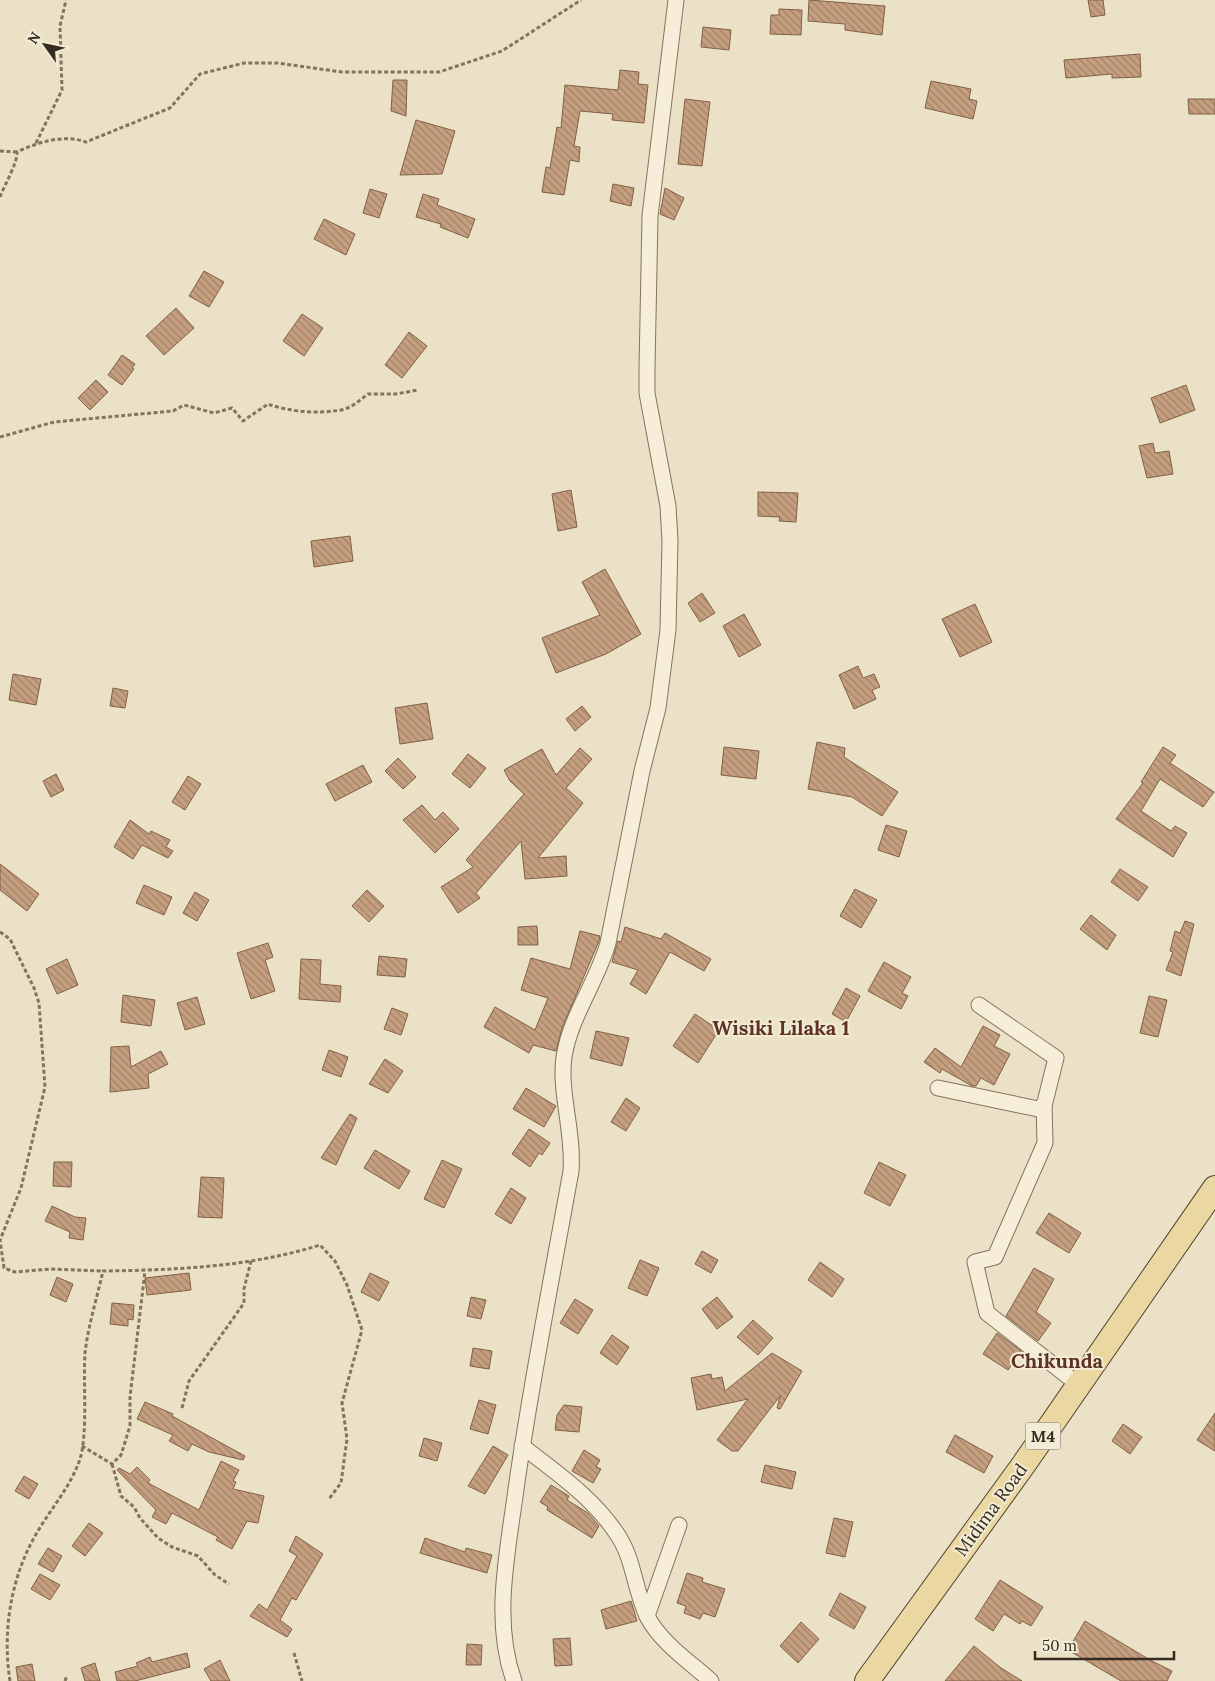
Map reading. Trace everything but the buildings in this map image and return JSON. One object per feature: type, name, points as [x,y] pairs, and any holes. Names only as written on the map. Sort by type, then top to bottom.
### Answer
[{"type":"main road","name":"Midima Road","points":[[867,1681],[1079,1385],[1215,1188]]},
{"type":"street","points":[[514,1681],[508,1664],[502,1618],[505,1568],[522,1446],[571,1171],[573,1149],[564,1089],[564,1058],[570,1033],[603,960],[608,943],[642,772],[658,708],[664,665],[669,589],[668,506],[647,393],[647,368],[650,216],[676,0]]},
{"type":"street","points":[[938,1088],[1043,1110],[1056,1058],[979,1005]]},
{"type":"street","points":[[1044,1104],[1045,1143],[995,1257],[976,1262],[987,1312],[1079,1385]]},
{"type":"street","points":[[522,1446],[580,1491],[602,1513],[620,1539],[633,1570],[647,1616],[659,1633],[711,1681]]},
{"type":"street","points":[[647,1616],[680,1525]]},
{"type":"path","points":[[36,143],[62,90],[60,26],[66,0]]},
{"type":"path","points":[[0,150],[17,152],[36,143],[75,138],[86,142],[170,108],[200,74],[244,63],[277,62],[342,72],[439,72],[502,51],[581,0]]},
{"type":"path","points":[[0,197],[8,176],[18,159],[17,152]]},
{"type":"path","points":[[0,437],[54,422],[173,411],[184,405],[214,413],[232,408],[243,421],[268,404],[282,410],[343,410],[357,403],[368,394],[396,394],[418,390]]},
{"type":"path","points":[[0,932],[10,939],[34,988],[39,1003],[45,1087],[21,1188],[0,1240],[4,1268],[15,1272],[51,1269],[145,1271],[251,1261],[297,1252],[320,1245],[335,1261],[358,1314],[362,1330],[342,1403],[347,1439],[341,1482],[329,1499]]},
{"type":"path","points":[[182,1408],[189,1381],[244,1303],[244,1289],[251,1261]]},
{"type":"path","points":[[10,1681],[6,1630],[14,1589],[37,1532],[63,1494],[80,1458],[86,1351],[103,1271]]},
{"type":"path","points":[[112,1464],[121,1455],[130,1426],[130,1397],[145,1271]]},
{"type":"path","points":[[82,1446],[112,1464],[121,1496],[134,1507],[140,1518],[158,1538],[172,1546],[198,1556],[215,1575],[229,1584]]},
{"type":"path","points":[[294,1653],[302,1681]]},
{"type":"path","points":[[65,1681],[67,1675]]},
{"type":"district","name":"Wisiki Lilaka 1","points":[[781,1028]]},
{"type":"district","name":"Chikunda","points":[[1057,1361]]}]
